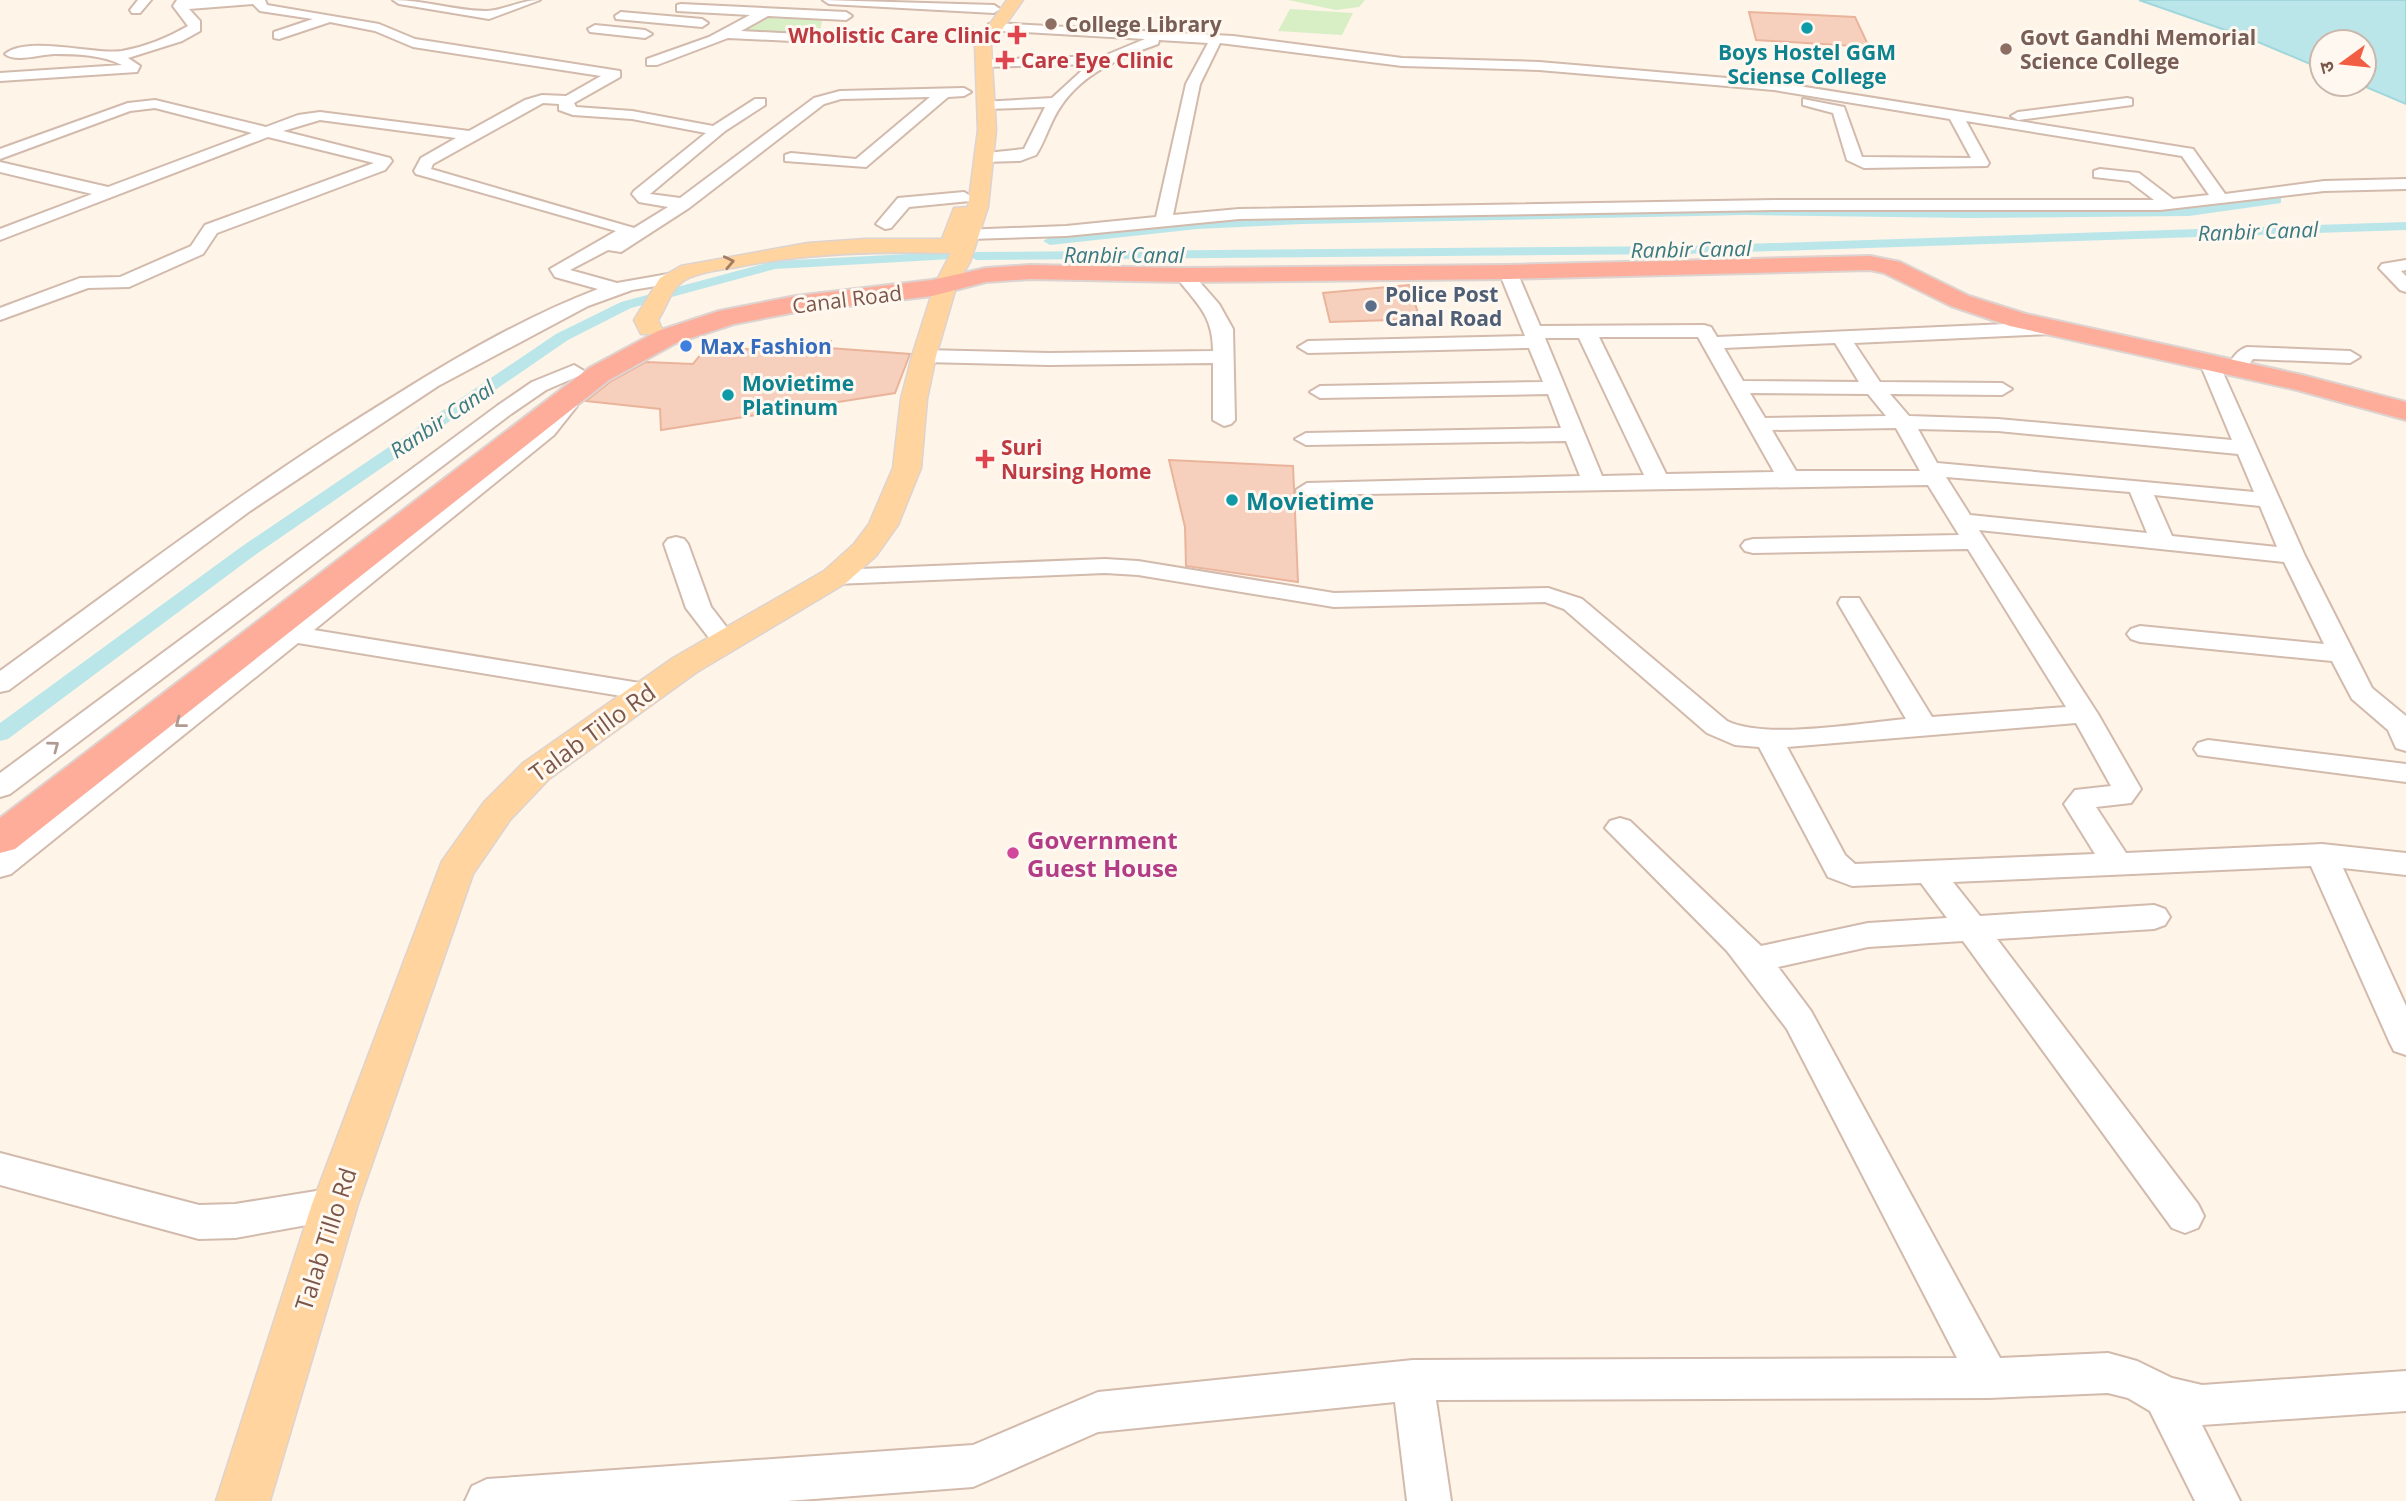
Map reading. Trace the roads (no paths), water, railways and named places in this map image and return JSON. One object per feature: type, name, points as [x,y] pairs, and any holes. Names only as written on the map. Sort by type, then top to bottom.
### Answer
[{"type":"highway","points":[[946,284],[974,277],[1030,272],[1184,275],[1507,272],[1870,263],[1892,267],[1961,301],[2051,328],[2209,361],[2239,362],[2406,411]]},
{"type":"highway","name":"Canal Road","points":[[570,384],[690,328],[758,311],[946,284]]},
{"type":"highway","name":"Canal Road","points":[[570,384],[652,318],[739,303],[946,284]]},
{"type":"highway","points":[[0,839],[570,384]]},
{"type":"highway","points":[[0,813],[479,457]]},
{"type":"main road","points":[[964,51],[980,24],[1015,0]]},
{"type":"main road","points":[[946,284],[978,207],[987,130],[983,45],[997,12]]},
{"type":"main road","points":[[958,99],[964,73]]},
{"type":"main road","name":"Canal Road","points":[[652,318],[670,282],[709,266],[800,248],[884,243],[951,246],[970,165],[968,139]]},
{"type":"main road","name":"Talab Tillo Rd","points":[[243,1501],[335,1203],[455,871],[497,811],[536,771],[646,692],[835,577],[864,550],[883,525],[895,502],[907,468],[914,398],[946,284]]},
{"type":"street","points":[[181,3],[257,0],[259,6],[264,8],[367,10]]},
{"type":"street","points":[[399,0],[428,2],[492,15]]},
{"type":"street","points":[[483,0],[518,6]]},
{"type":"street","points":[[464,28],[534,0]]},
{"type":"street","points":[[743,0],[781,2]]},
{"type":"street","points":[[829,0],[962,4],[997,12],[1169,36],[1216,39],[1402,62],[1539,66],[1798,88],[2191,155],[2220,200]]},
{"type":"street","points":[[727,34],[831,44],[846,16],[867,1]]},
{"type":"street","points":[[365,25],[428,2]]},
{"type":"street","points":[[653,62],[727,34],[781,2]]},
{"type":"street","points":[[893,19],[913,2]]},
{"type":"street","points":[[2,64],[55,50],[119,55],[192,31],[195,28],[194,21],[181,3]]},
{"type":"street","points":[[681,8],[846,16]]},
{"type":"street","points":[[279,35],[328,11],[398,34],[402,39],[413,43],[615,74],[569,100],[564,107],[573,111],[632,115],[718,129]]},
{"type":"street","points":[[621,16],[740,26]]},
{"type":"street","points":[[595,29],[668,36],[707,43]]},
{"type":"street","points":[[982,63],[1104,60],[1169,36]]},
{"type":"street","points":[[1164,220],[1193,85],[1216,39]]},
{"type":"street","points":[[632,47],[707,43]]},
{"type":"street","points":[[2,64],[119,72],[134,68],[116,60],[119,55]]},
{"type":"street","points":[[984,157],[1020,156],[1031,152],[1056,102],[1104,60]]},
{"type":"street","points":[[0,89],[70,87],[114,78],[119,72]]},
{"type":"street","points":[[1798,88],[1807,102],[1839,110],[1854,160],[1859,163],[1981,163],[1955,114]]},
{"type":"street","points":[[600,264],[603,256],[683,204],[819,101],[831,96],[958,99]]},
{"type":"street","points":[[791,158],[860,164],[958,99]]},
{"type":"street","points":[[569,100],[536,100],[427,161],[422,171],[626,229],[624,234],[559,269],[561,273],[616,281],[670,282]]},
{"type":"street","points":[[683,204],[645,198],[640,194],[717,133],[718,129],[760,102]]},
{"type":"street","points":[[986,105],[1056,102]]},
{"type":"street","points":[[1988,120],[2127,102]]},
{"type":"street","points":[[0,154],[128,107],[146,104],[165,105],[381,159],[384,163],[217,226],[207,232],[197,250],[123,283],[86,282],[0,314]]},
{"type":"street","points":[[0,235],[293,120],[320,116],[472,136]]},
{"type":"street","points":[[2167,127],[2171,150]]},
{"type":"street","points":[[2064,132],[2079,152]]},
{"type":"street","points":[[0,167],[111,192]]},
{"type":"street","points":[[2100,174],[2130,175],[2169,204]]},
{"type":"street","points":[[1850,175],[1935,181]]},
{"type":"street","points":[[969,233],[1055,232],[1239,214],[2169,204],[2324,186],[2406,184]]},
{"type":"street","points":[[1954,189],[1968,205]]},
{"type":"street","points":[[885,224],[904,202],[964,197]]},
{"type":"street","points":[[2406,265],[2388,268],[2406,286]]},
{"type":"street","points":[[1507,272],[1576,434],[1594,484]]},
{"type":"street","points":[[1184,275],[1220,320],[1224,420]]},
{"type":"street","points":[[0,684],[278,482],[415,390],[616,281]]},
{"type":"street","points":[[1713,343],[2051,328]]},
{"type":"street","points":[[1308,347],[1535,337],[1586,331],[1694,329],[1708,333],[1735,387],[1789,478]]},
{"type":"street","points":[[1586,331],[1659,482]]},
{"type":"street","points":[[1842,338],[1872,386],[1903,422],[1932,473],[2084,714],[2127,792],[2122,796],[2082,798],[2079,803],[2118,865]]},
{"type":"street","points":[[924,356],[1049,359],[1223,357]]},
{"type":"street","points":[[2239,362],[2350,357]]},
{"type":"street","points":[[2209,361],[2293,556],[2364,698],[2403,728]]},
{"type":"street","points":[[0,787],[504,410],[539,386],[570,384],[567,406],[561,414],[498,471],[0,866]]},
{"type":"street","points":[[1735,387],[2002,389]]},
{"type":"street","points":[[1320,392],[1556,388]]},
{"type":"street","points":[[1756,424],[1903,422],[1998,425],[2246,448]]},
{"type":"street","points":[[1306,439],[1576,434]]},
{"type":"street","points":[[1307,490],[1932,473],[2269,500]]},
{"type":"street","points":[[2140,488],[2162,541]]},
{"type":"street","points":[[1753,546],[1971,532],[2162,541],[2293,556]]},
{"type":"street","points":[[676,544],[699,608],[725,642]]},
{"type":"street","points":[[835,577],[1105,566],[1138,568],[1325,600],[1537,593],[1562,598],[1573,604],[1717,727],[1735,736],[1769,739],[2084,714]]},
{"type":"street","points":[[1850,603],[1923,725]]},
{"type":"street","points":[[292,634],[646,692]]},
{"type":"street","points":[[2140,634],[2342,654]]},
{"type":"street","points":[[1769,739],[1839,869],[1864,877],[2322,855],[2406,864]]},
{"type":"street","points":[[2208,748],[2406,773]]},
{"type":"street","points":[[1620,828],[1755,960],[1800,1020],[1989,1377]]},
{"type":"street","points":[[2322,855],[2353,930],[2406,1041]]},
{"type":"street","points":[[1931,874],[2185,1216]]},
{"type":"street","points":[[1755,960],[1868,935],[2154,917]]},
{"type":"street","points":[[0,1169],[199,1222],[235,1221],[335,1203]]},
{"type":"street","points":[[488,1501],[973,1466],[995,1459],[1070,1421],[1098,1412],[1413,1380],[1989,1377],[2108,1373],[2137,1381],[2165,1397],[2202,1405],[2406,1391]]},
{"type":"street","points":[[1413,1380],[1429,1501]]},
{"type":"street","points":[[2165,1397],[2218,1501]]},
{"type":"water","points":[[2139,0],[2406,0],[2406,104],[2378,92],[2378,28],[2308,28],[2308,63],[2251,39]]},
{"type":"waterway","name":"Ranbir Canal","points":[[1050,241],[1197,225],[1303,220],[1745,211],[1969,214],[2189,212],[2276,200]]},
{"type":"waterway","name":"Ranbir Canal","points":[[976,256],[1686,250],[2406,226]]},
{"type":"waterway","name":"Ranbir Canal","points":[[0,734],[248,551],[562,337],[626,305],[774,265],[947,256]]},
{"type":"place","name":"College Library","points":[[1051,24]]},
{"type":"place","name":"Boys Hostel GGM Sciense College","points":[[1807,28]]},
{"type":"place","name":"Wholistic Care Clinic","points":[[1017,35]]},
{"type":"place","name":"Govt Gandhi Memorial Science College","points":[[2006,49]]},
{"type":"place","name":"Care Eye Clinic","points":[[1005,60]]},
{"type":"place","name":"Police Post Canal Road","points":[[1371,306]]},
{"type":"place","name":"Max Fashion","points":[[686,346]]},
{"type":"place","name":"Movietime Platinum","points":[[728,395]]},
{"type":"place","name":"Suri Nursing Home","points":[[985,459]]},
{"type":"place","name":"Movietime","points":[[1232,500]]},
{"type":"place","name":"Government Guest House","points":[[1013,853]]}]
